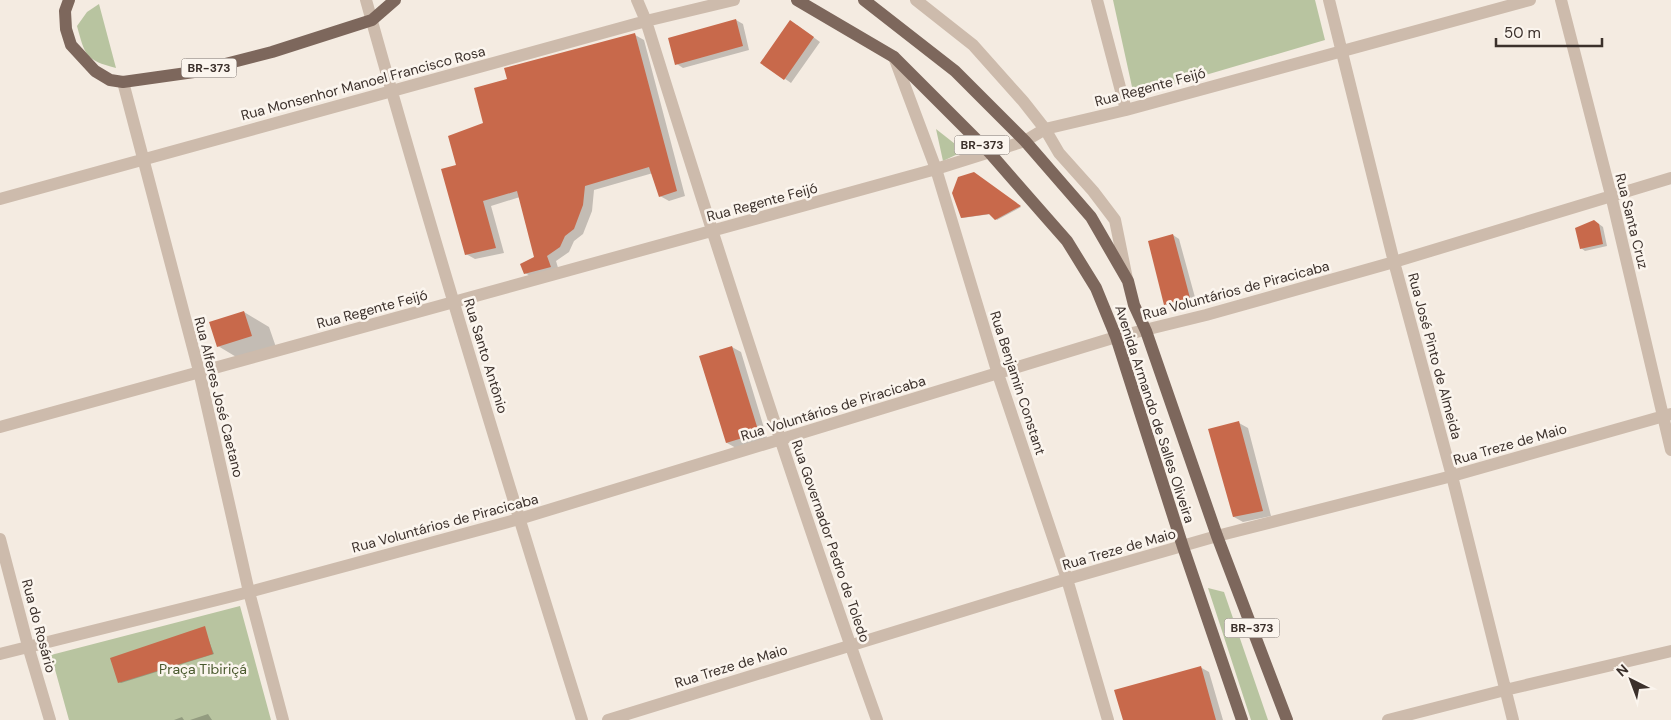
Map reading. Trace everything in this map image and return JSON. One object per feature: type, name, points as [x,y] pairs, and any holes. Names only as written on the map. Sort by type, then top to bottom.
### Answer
[{"type":"main road","name":"BR-373","points":[[69,0],[65,11],[66,29],[71,45],[95,71],[110,80],[124,82],[203,70],[272,52],[372,20],[394,0]]},
{"type":"main road","name":"Avenida Armando de Salles Oliveira","points":[[797,0],[894,57],[990,153],[1066,241],[1096,288],[1116,337],[1183,547],[1242,720]]},
{"type":"main road","name":"Avenida Armando de Salles Oliveira","points":[[864,0],[955,71],[1025,141],[1091,217],[1128,281],[1134,305],[1146,331],[1217,536],[1287,720]]},
{"type":"street","name":"Rua Santo Antônio","points":[[366,0],[519,519],[582,720]]},
{"type":"street","name":"Rua Governador Pedro de Toledo","points":[[637,0],[646,21],[711,231],[780,439],[877,720]]},
{"type":"street","name":"Rua Monsenhor Manoel Francisco Rosa","points":[[0,199],[646,21],[734,0]]},
{"type":"street","points":[[916,0],[973,45],[1023,101],[1045,130],[1059,153],[1093,191],[1115,220],[1128,281]]},
{"type":"street","points":[[1097,0],[1126,110]]},
{"type":"street","name":"Rua José Pinto de Almeida","points":[[1329,0],[1394,262],[1452,476],[1513,720]]},
{"type":"street","name":"Rua Regente Feijó","points":[[0,427],[936,169],[1025,141],[1045,130],[1126,110],[1530,0]]},
{"type":"street","name":"Rua Santa Cruz","points":[[1561,0],[1667,415],[1671,450]]},
{"type":"street","name":"Rua Benjamin Constant","points":[[894,57],[936,169],[998,374],[1067,579],[1108,720]]},
{"type":"street","name":"Rua Alferes José Caetano","points":[[124,82],[142,159],[199,372],[249,592],[283,720]]},
{"type":"street","name":"Rua Voluntários de Piracicaba","points":[[0,654],[249,592],[519,519],[1116,337],[1146,331],[1394,262],[1671,178]]},
{"type":"street","name":"Rua Treze de Maio","points":[[608,720],[1067,579],[1217,536],[1452,476],[1667,415]]},
{"type":"street","name":"Rua do Rosário","points":[[0,539],[28,646],[50,720]]},
{"type":"street","points":[[1388,720],[1671,651]]},
{"type":"green space","points":[[1113,0],[1315,0],[1325,40],[1134,96]]},
{"type":"green space","points":[[99,4],[116,68],[98,62],[88,55],[82,44],[77,26],[87,12]]},
{"type":"green space","points":[[936,129],[964,151],[943,161]]},
{"type":"green space","points":[[1208,588],[1224,592],[1268,720],[1251,720]]},
{"type":"green space","name":"Praça Tibiriçá","points":[[240,606],[271,720],[69,720],[51,655]]},
{"type":"building","points":[[736,19],[743,46],[675,65],[668,38]]},
{"type":"building","points":[[790,20],[814,37],[784,80],[760,63]]},
{"type":"building","points":[[635,33],[677,191],[659,197],[649,167],[585,186],[583,205],[574,229],[565,236],[560,247],[547,256],[551,267],[524,274],[520,264],[534,257],[517,191],[483,201],[496,248],[465,255],[441,169],[456,165],[448,136],[483,123],[474,88],[507,79],[504,68]]},
{"type":"building","points":[[974,172],[1021,206],[995,220],[989,214],[961,218],[952,193],[958,177]]},
{"type":"building","points":[[1594,220],[1599,224],[1603,244],[1580,249],[1575,228]]},
{"type":"building","points":[[1173,234],[1190,298],[1164,305],[1148,241]]},
{"type":"building","points":[[244,311],[252,336],[217,347],[209,322]]},
{"type":"building","points":[[732,346],[759,433],[726,443],[699,356]]},
{"type":"building","points":[[1239,421],[1263,511],[1233,517],[1208,429]]},
{"type":"building","points":[[205,626],[213,654],[118,683],[110,658]]},
{"type":"building","points":[[1201,666],[1216,720],[1123,720],[1114,690]]}]
